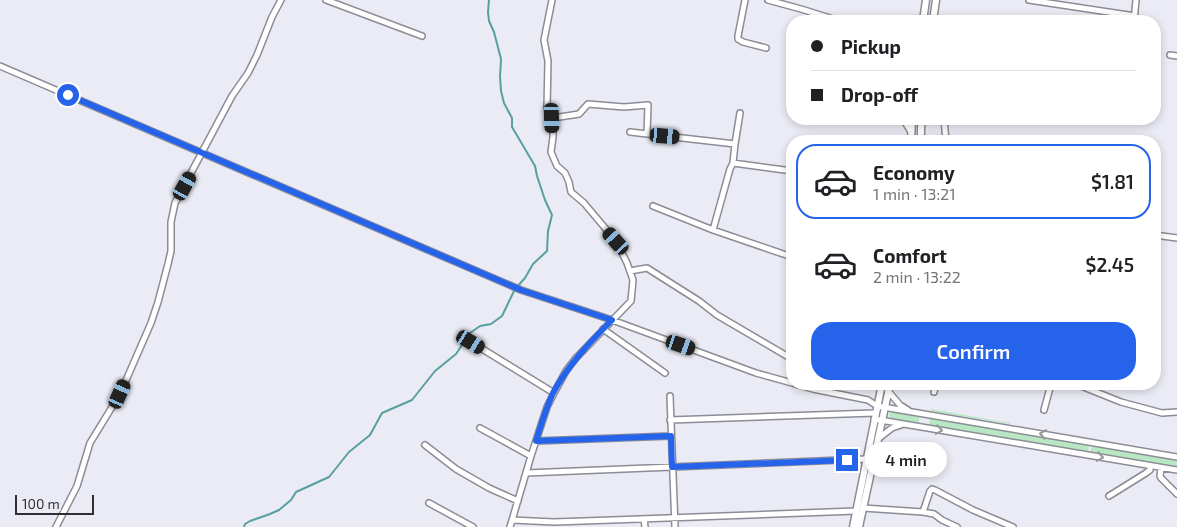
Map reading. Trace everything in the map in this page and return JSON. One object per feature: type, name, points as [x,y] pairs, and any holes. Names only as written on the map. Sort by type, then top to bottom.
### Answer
[{"type":"street","points":[[56,527],[77,486],[90,443],[120,394],[151,323],[171,251],[171,222],[175,203],[232,96],[248,73],[281,0]]},
{"type":"street","points":[[326,0],[422,36]]},
{"type":"street","points":[[510,527],[547,407],[566,371],[576,358],[631,300],[633,280],[616,241],[584,203],[571,192],[565,173],[557,166],[551,152],[553,137],[552,118],[551,112],[547,108],[548,61],[544,40],[552,0]]},
{"type":"street","points":[[745,0],[738,39],[766,48]]},
{"type":"street","points":[[768,0],[818,15]]},
{"type":"street","points":[[923,15],[924,0]]},
{"type":"street","points":[[934,15],[936,0]]},
{"type":"street","points":[[1029,0],[1112,15]]},
{"type":"street","points":[[1134,15],[1136,0]]},
{"type":"street","points":[[1170,55],[1177,56]]},
{"type":"street","points":[[0,66],[508,285],[612,320],[756,373],[786,381]]},
{"type":"street","points":[[552,118],[579,114],[588,104],[648,106],[646,134]]},
{"type":"street","points":[[713,230],[733,163],[740,114]]},
{"type":"street","points":[[907,125],[911,132]]},
{"type":"street","points":[[911,132],[912,125]]},
{"type":"street","points":[[630,132],[735,144]]},
{"type":"street","points":[[733,163],[786,170]]},
{"type":"street","points":[[653,206],[713,230],[786,255]]},
{"type":"street","points":[[1161,236],[1177,238]]},
{"type":"street","points":[[630,271],[647,268],[699,301],[717,315],[786,355]]},
{"type":"street","points":[[603,329],[665,373]]},
{"type":"street","points":[[471,342],[554,393]]},
{"type":"street","points":[[818,390],[868,400],[882,420],[1177,470]]},
{"type":"street","points":[[853,527],[880,390]]},
{"type":"street","points":[[859,527],[888,390]]},
{"type":"street","points":[[891,390],[900,405],[915,413]]},
{"type":"street","points":[[1044,410],[1049,390]]},
{"type":"street","points":[[1091,390],[1121,402],[1162,413],[1177,412]]},
{"type":"street","points":[[670,396],[675,527]]},
{"type":"street","points":[[670,420],[875,412],[885,407],[1177,457]]},
{"type":"street","points":[[922,427],[921,420],[924,414]]},
{"type":"street","points":[[878,438],[887,430],[896,426],[910,425]]},
{"type":"street","points":[[480,428],[531,456]]},
{"type":"street","points":[[536,441],[671,436]]},
{"type":"street","points":[[424,445],[456,469],[489,488],[518,501]]},
{"type":"street","points":[[526,474],[866,459]]},
{"type":"street","points":[[1108,496],[1146,473],[1150,470],[1150,466]]},
{"type":"street","points":[[1161,468],[1161,478],[1177,494]]},
{"type":"street","points":[[923,512],[932,489],[973,510],[1013,527]]},
{"type":"street","points":[[429,503],[473,527]]},
{"type":"street","points":[[863,508],[934,514],[957,527]]},
{"type":"street","points":[[512,520],[554,522],[856,511]]},
{"type":"street","points":[[644,518],[645,527]]},
{"type":"green space","points":[[931,409],[1010,423],[1010,424],[931,411]]},
{"type":"green space","points":[[892,411],[920,416],[918,424],[890,419],[889,415]]},
{"type":"green space","points":[[930,418],[1089,445],[1088,453],[929,425]]},
{"type":"green space","points":[[1092,446],[1177,460],[1177,468],[1090,453]]},
{"type":"waterway","points":[[244,527],[250,521],[279,510],[291,500],[296,492],[329,477],[349,452],[370,435],[382,413],[412,400],[435,371],[456,354],[470,333],[480,326],[491,324],[502,316],[515,289],[525,278],[533,264],[547,251],[548,231],[552,215],[545,200],[535,166],[512,127],[512,118],[504,103],[500,77],[501,59],[489,21],[489,0]]},
{"type":"route","points":[[68,95],[521,290],[612,320],[566,371],[547,407],[536,441],[671,436],[672,467],[847,460]]}]
